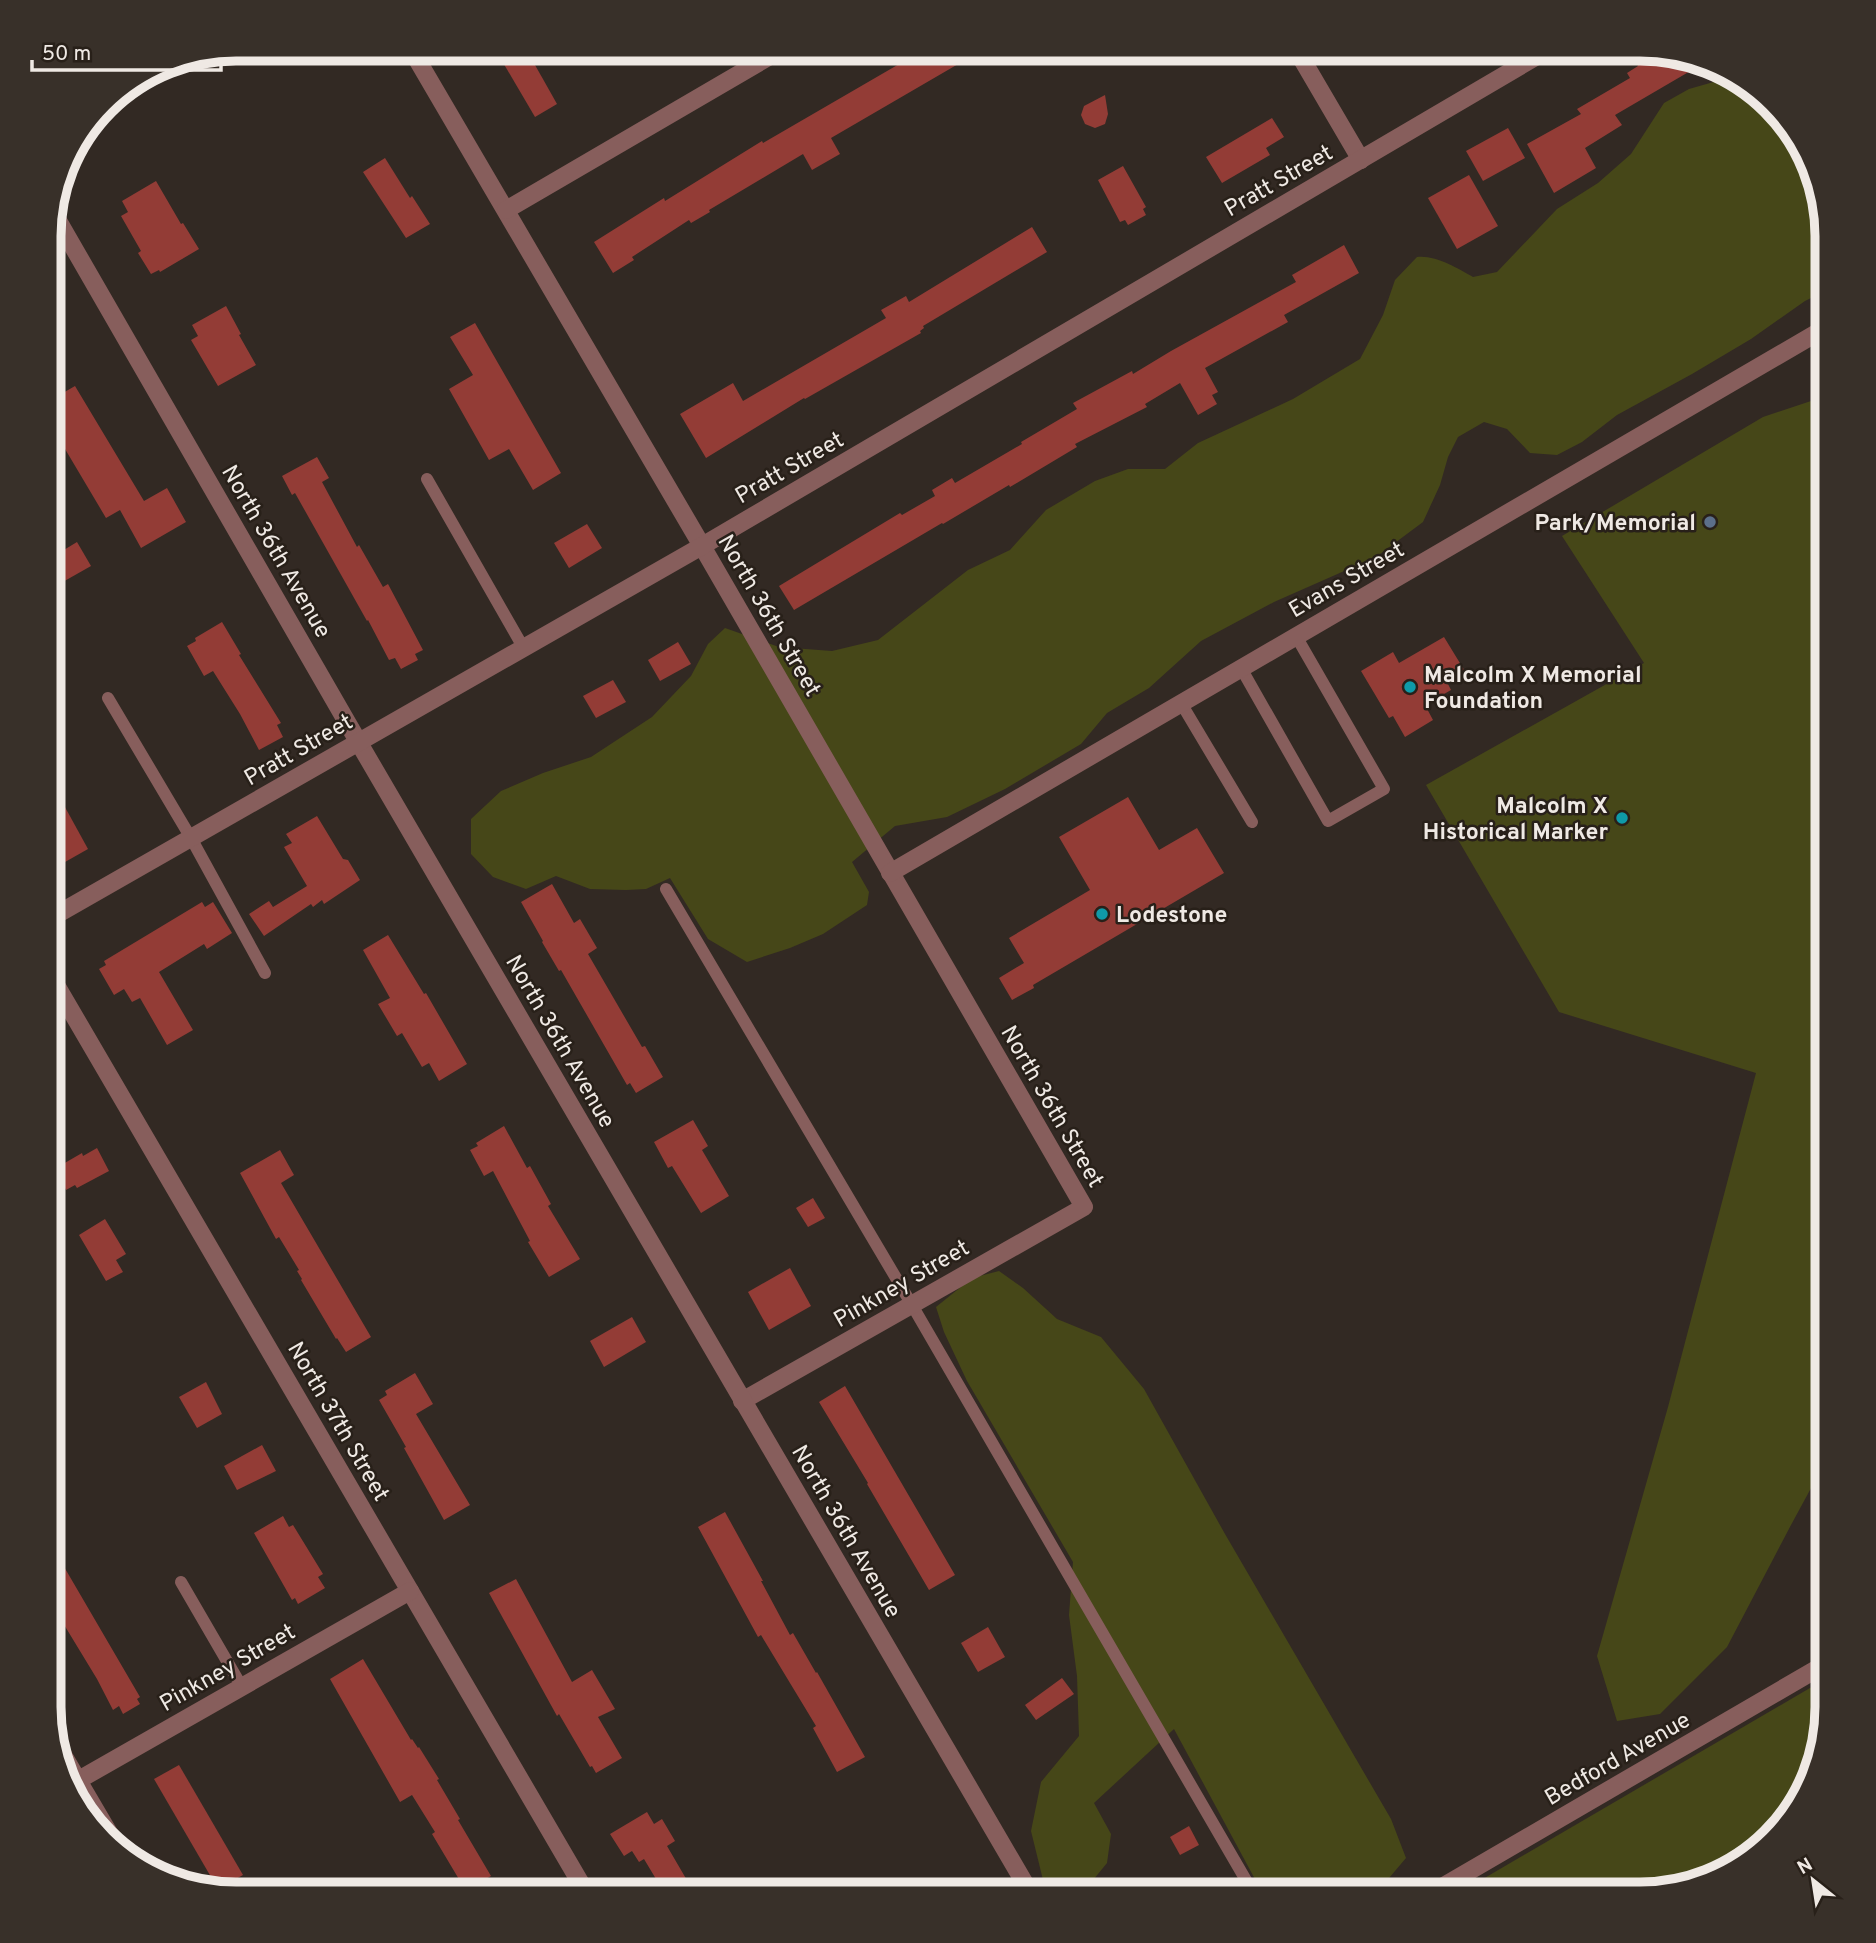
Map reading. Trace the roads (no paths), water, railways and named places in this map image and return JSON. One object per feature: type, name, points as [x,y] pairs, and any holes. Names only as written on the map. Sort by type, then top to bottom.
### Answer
[{"type":"street","name":"North 36th Street","points":[[419,62],[1084,1207]]},
{"type":"street","points":[[506,210],[760,62]]},
{"type":"street","points":[[1304,62],[1361,160]]},
{"type":"street","name":"Pratt Street","points":[[62,912],[702,547],[1527,62]]},
{"type":"street","name":"North 36th Avenue","points":[[62,228],[359,743],[1024,1882]]},
{"type":"street","name":"Evans Street","points":[[890,873],[1815,334]]},
{"type":"street","name":"North 37th Street","points":[[61,994],[580,1882]]},
{"type":"street","name":"Pinkney Street","points":[[742,1401],[1084,1207]]},
{"type":"street","name":"Pinkney Street","points":[[78,1780],[410,1591]]},
{"type":"street","name":"Bedford Avenue","points":[[1451,1882],[1815,1670]]},
{"type":"lane","points":[[427,479],[523,647]]},
{"type":"lane","points":[[1241,668],[1328,821],[1384,789],[1296,636]]},
{"type":"lane","points":[[108,698],[191,838],[265,973]]},
{"type":"lane","points":[[1181,703],[1251,822]]},
{"type":"lane","points":[[666,889],[912,1305],[1247,1882]]},
{"type":"lane","points":[[181,1582],[242,1687]]},
{"type":"place","name":"Park/Memorial","points":[[1710,522]]},
{"type":"place","name":"Malcolm X Memorial Foundation","points":[[1410,687]]},
{"type":"place","name":"Malcolm X Historical Marker","points":[[1622,818]]},
{"type":"place","name":"Lodestone","points":[[1102,914]]}]
